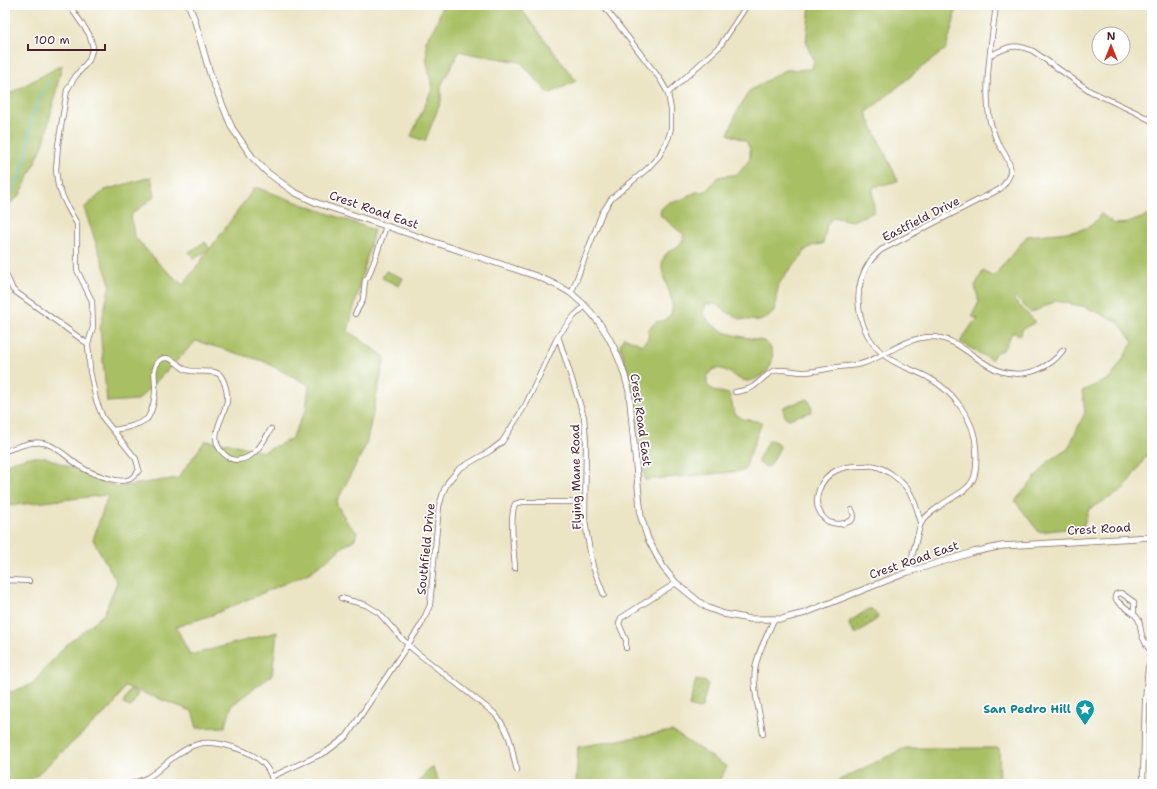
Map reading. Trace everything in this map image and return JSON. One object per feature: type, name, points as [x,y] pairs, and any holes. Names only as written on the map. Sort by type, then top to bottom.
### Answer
[{"type":"street","points":[[5,451],[33,442],[47,444],[80,466],[100,477],[124,481],[135,476],[139,470],[136,459],[103,418],[96,400],[90,371],[88,344],[92,327],[92,300],[77,270],[77,224],[58,186],[56,170],[58,145],[67,90],[75,77],[89,60],[93,47],[89,34],[69,5]]},
{"type":"street","name":"Crest Road East","points":[[189,5],[211,77],[227,119],[253,158],[268,173],[294,192],[317,203],[536,276],[556,285],[571,294],[604,328],[618,354],[625,372],[629,391],[641,517],[648,539],[663,567],[676,583],[708,608],[724,614],[750,619],[782,619],[805,613],[908,572],[974,552],[995,547],[1048,543]]},
{"type":"street","points":[[571,294],[598,222],[607,205],[653,162],[666,143],[670,128],[671,110],[668,93],[649,64],[603,5]]},
{"type":"street","points":[[668,93],[720,46],[747,5]]},
{"type":"street","name":"Eastfield Drive","points":[[922,522],[930,513],[970,486],[975,478],[977,470],[976,447],[973,432],[966,415],[945,389],[929,378],[895,363],[883,354],[874,344],[859,313],[858,292],[862,275],[869,262],[882,250],[1000,189],[1007,182],[1011,168],[1009,161],[996,139],[990,120],[988,83],[996,5]]},
{"type":"street","points":[[990,56],[1009,46],[1023,47],[1033,52],[1090,91],[1152,121]]},
{"type":"street","points":[[355,314],[363,300],[365,280],[375,259],[386,226]]},
{"type":"street","points":[[5,272],[13,290],[88,344]]},
{"type":"street","name":"Southfield Drive","points":[[271,777],[326,752],[347,736],[408,645],[427,615],[430,605],[439,506],[448,482],[459,469],[490,451],[502,442],[529,398],[558,336],[584,306]]},
{"type":"street","name":"Flying Mane Road","points":[[558,336],[584,417],[586,442],[585,519],[589,551],[593,567],[604,595]]},
{"type":"street","points":[[734,392],[743,391],[753,387],[767,375],[775,371],[783,370],[806,372],[861,364],[910,341],[920,338],[940,338],[955,344],[986,365],[1004,372],[1014,373],[1032,372],[1041,368],[1058,357],[1063,350]]},
{"type":"street","points":[[113,430],[128,428],[147,419],[154,400],[156,384],[154,375],[156,366],[159,361],[166,358],[172,359],[188,371],[218,373],[221,376],[227,393],[227,400],[218,426],[216,442],[220,451],[226,456],[234,460],[243,460],[252,455],[260,447],[271,428]]},
{"type":"street","points":[[852,510],[854,514],[852,520],[846,524],[837,524],[827,521],[820,514],[817,504],[817,495],[820,485],[826,477],[837,469],[853,465],[875,466],[894,475],[906,486],[922,522],[908,572]]},
{"type":"street","points":[[515,568],[513,508],[515,504],[522,502],[585,502]]},
{"type":"street","name":"Crest Road","points":[[1048,543],[1152,537]]},
{"type":"street","points":[[5,581],[29,581]]},
{"type":"street","points":[[626,648],[626,640],[619,624],[621,618],[676,583]]},
{"type":"street","points":[[1134,614],[1134,602],[1121,593],[1116,594],[1115,597],[1117,601],[1134,614],[1139,620],[1142,636],[1152,652]]},
{"type":"street","points":[[341,598],[366,605],[373,609],[382,616],[408,645],[494,713],[502,722],[507,731],[517,770]]},
{"type":"street","points":[[763,734],[757,704],[755,671],[757,658],[774,619]]},
{"type":"street","points":[[1143,784],[1146,686],[1148,668],[1152,658]]},
{"type":"street","points":[[130,784],[136,783],[151,776],[184,749],[195,744],[208,743],[229,746],[250,754],[260,760],[267,768],[273,784]]},
{"type":"green space","points":[[442,5],[518,5],[576,81],[549,94],[521,62],[460,51],[441,86],[441,101],[425,141],[411,136],[432,89],[427,62],[426,41],[438,20]]},
{"type":"green space","points":[[810,5],[956,5],[954,20],[946,49],[866,113],[898,181],[873,187],[874,212],[852,221],[833,217],[827,225],[823,244],[814,245],[805,250],[801,258],[788,271],[779,284],[774,312],[767,318],[759,321],[740,319],[715,304],[706,304],[703,313],[708,320],[719,329],[732,334],[763,341],[772,352],[772,362],[767,371],[754,380],[747,381],[737,378],[722,369],[713,369],[707,376],[707,385],[714,391],[729,394],[735,414],[743,419],[762,422],[744,471],[645,480],[632,389],[620,345],[624,337],[642,345],[648,338],[649,329],[656,322],[665,320],[670,315],[672,309],[670,294],[662,271],[662,264],[667,253],[680,244],[684,235],[660,215],[661,209],[669,202],[679,201],[696,192],[706,191],[718,177],[738,174],[750,159],[750,149],[746,141],[728,134],[737,112],[749,91],[785,70],[812,69],[814,59],[806,42]]},
{"type":"green space","points":[[62,65],[44,143],[20,195],[5,208],[5,104],[9,94]]},
{"type":"green space","points":[[151,177],[155,196],[131,215],[134,236],[161,266],[183,285],[209,250],[194,259],[189,252],[205,242],[210,249],[255,187],[374,230],[348,331],[385,357],[366,445],[336,503],[347,522],[357,532],[355,539],[309,573],[212,615],[176,627],[190,655],[277,632],[272,675],[232,705],[225,727],[197,728],[192,711],[125,686],[114,705],[30,781],[30,784],[5,784],[5,694],[32,684],[64,647],[104,614],[117,582],[93,540],[108,495],[5,506],[5,464],[29,457],[45,457],[118,487],[178,478],[205,441],[229,443],[263,452],[291,439],[306,410],[309,385],[263,361],[196,341],[138,400],[107,402],[100,329],[110,284],[84,208],[105,190]]},
{"type":"green space","points":[[1101,214],[1115,224],[1128,223],[1152,214],[1152,448],[1122,491],[1089,509],[1083,527],[1039,532],[1015,501],[1051,459],[1068,449],[1085,412],[1082,391],[1111,378],[1133,342],[1118,322],[1086,307],[1056,301],[1031,313],[1015,297],[1014,300],[1036,322],[1022,329],[1021,334],[1019,335],[1012,333],[1003,350],[996,352],[991,360],[960,342],[978,318],[974,318],[972,315],[979,302],[975,286],[983,271],[993,277],[1027,236],[1078,231],[1092,225]]},
{"type":"green space","points":[[386,271],[403,278],[399,286],[382,278]]},
{"type":"green space","points":[[807,399],[812,408],[811,412],[789,419],[785,417],[783,410],[784,407]]},
{"type":"green space","points":[[771,440],[779,444],[780,447],[770,466],[767,467],[759,463],[758,460],[768,441]]},
{"type":"green space","points":[[869,609],[872,609],[878,617],[877,619],[855,633],[849,625],[850,621]]},
{"type":"green space","points":[[696,680],[707,682],[708,684],[702,708],[699,709],[689,706]]},
{"type":"green space","points":[[130,689],[138,693],[131,707],[123,704]]},
{"type":"green space","points":[[672,731],[727,767],[717,784],[576,784],[578,747]]},
{"type":"green space","points":[[905,748],[999,748],[1000,784],[831,784]]},
{"type":"green space","points":[[432,766],[440,784],[416,784]]},
{"type":"waterway","points":[[5,197],[16,187],[28,151],[31,117],[48,82]]},
{"type":"place","name":"San Pedro Hill","points":[[1085,726]]}]
